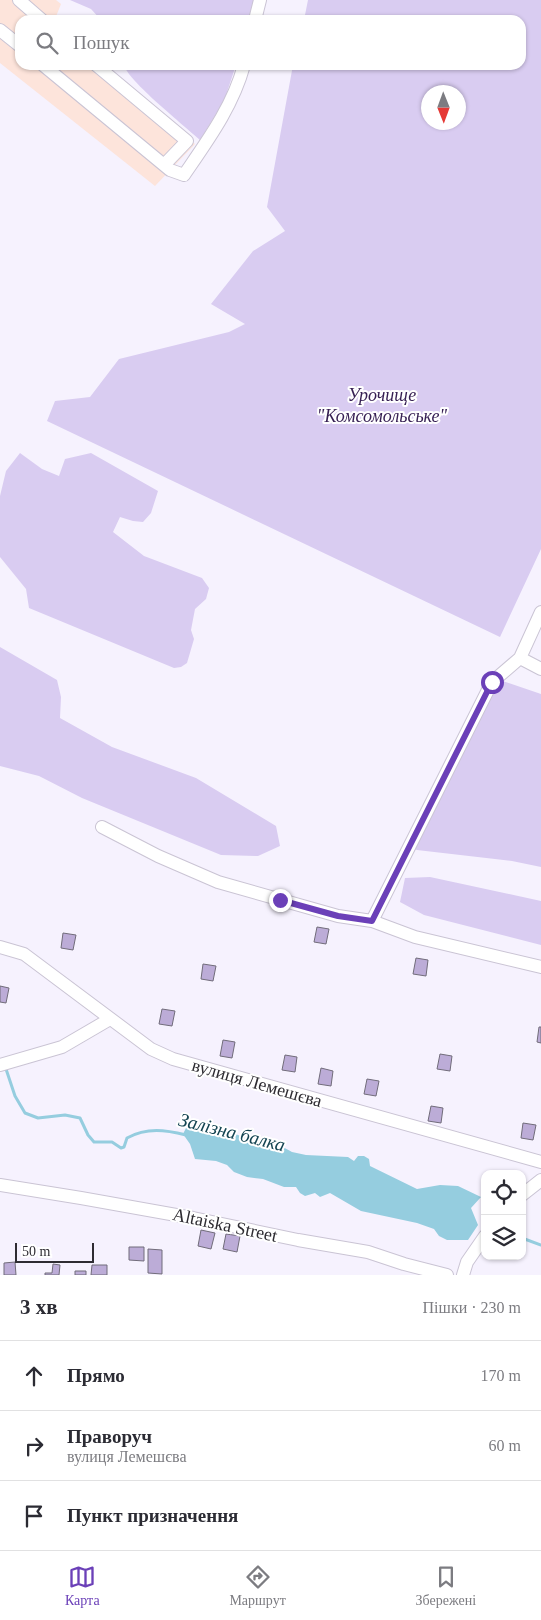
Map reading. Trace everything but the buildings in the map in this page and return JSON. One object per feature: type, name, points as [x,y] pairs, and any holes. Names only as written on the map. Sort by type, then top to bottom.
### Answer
[{"type":"street","points":[[19,0],[36,15]]},
{"type":"street","points":[[256,15],[260,0]]},
{"type":"street","points":[[0,30],[15,42]]},
{"type":"street","points":[[49,70],[170,170],[184,175],[219,125],[239,84],[243,70]]},
{"type":"street","points":[[102,70],[186,141],[164,164]]},
{"type":"street","points":[[372,921],[492,682],[520,658],[541,612]]},
{"type":"street","points":[[520,658],[541,669]]},
{"type":"street","points":[[102,827],[158,856],[218,882],[338,916],[372,921],[415,938],[541,967]]},
{"type":"street","name":"вулиця Лемешєва","points":[[0,947],[24,954],[151,1049],[172,1059],[541,1162]]},
{"type":"street","points":[[0,1065],[62,1047],[110,1019]]},
{"type":"street","points":[[526,1193],[541,1180]]},
{"type":"street","name":"Altaiska Street","points":[[0,1185],[193,1218],[361,1251],[447,1275]]},
{"type":"street","points":[[462,1275],[467,1262],[481,1242]]},
{"type":"shaded area","points":[[0,0],[56,0],[61,4],[57,15],[15,15],[15,70],[111,70],[195,144],[155,186],[0,63]]},
{"type":"green space","points":[[70,0],[255,0],[250,15],[96,15],[91,9]]},
{"type":"green space","name":"Урочище \"Комсомольське\"","points":[[308,0],[541,0],[541,549],[500,637],[47,421],[55,401],[90,397],[119,359],[229,332],[245,324],[211,304],[253,251],[285,231],[267,207],[292,70],[526,70],[526,15],[305,15]]},
{"type":"green space","points":[[127,70],[234,70],[224,101],[200,140],[146,92]]},
{"type":"green space","points":[[20,453],[42,469],[59,476],[65,459],[91,453],[158,491],[151,513],[143,522],[120,517],[113,532],[144,556],[202,578],[209,588],[206,599],[195,609],[191,630],[194,639],[187,663],[181,667],[174,668],[29,608],[26,589],[0,557],[0,496],[6,471]]},
{"type":"green space","points":[[0,647],[57,680],[61,697],[60,718],[112,747],[196,778],[276,826],[280,846],[258,856],[221,855],[82,798],[39,776],[0,766]]},
{"type":"green space","points":[[497,679],[541,694],[541,867],[512,861],[417,850],[408,847]]},
{"type":"green space","points":[[430,877],[541,901],[541,945],[424,915],[400,902],[405,878]]},
{"type":"water","points":[[186,1128],[233,1133],[258,1143],[272,1141],[292,1152],[306,1155],[348,1157],[354,1161],[358,1156],[364,1156],[369,1159],[370,1166],[417,1189],[440,1185],[458,1186],[481,1197],[471,1208],[478,1225],[468,1240],[447,1240],[439,1236],[434,1229],[417,1223],[361,1211],[330,1193],[320,1197],[315,1193],[305,1196],[296,1187],[284,1187],[263,1179],[247,1177],[234,1172],[227,1165],[216,1161],[195,1159],[190,1144],[183,1134]]},
{"type":"waterway","name":"Залізна балка","points":[[5,1066],[15,1096],[25,1113],[38,1118],[65,1115],[80,1118],[88,1135],[94,1142],[112,1142],[121,1148],[124,1147],[127,1138],[142,1132],[164,1131],[186,1135]]},
{"type":"waterway","points":[[526,1239],[541,1245]]},
{"type":"route","points":[[280,900],[338,916],[372,921],[492,682]]}]
